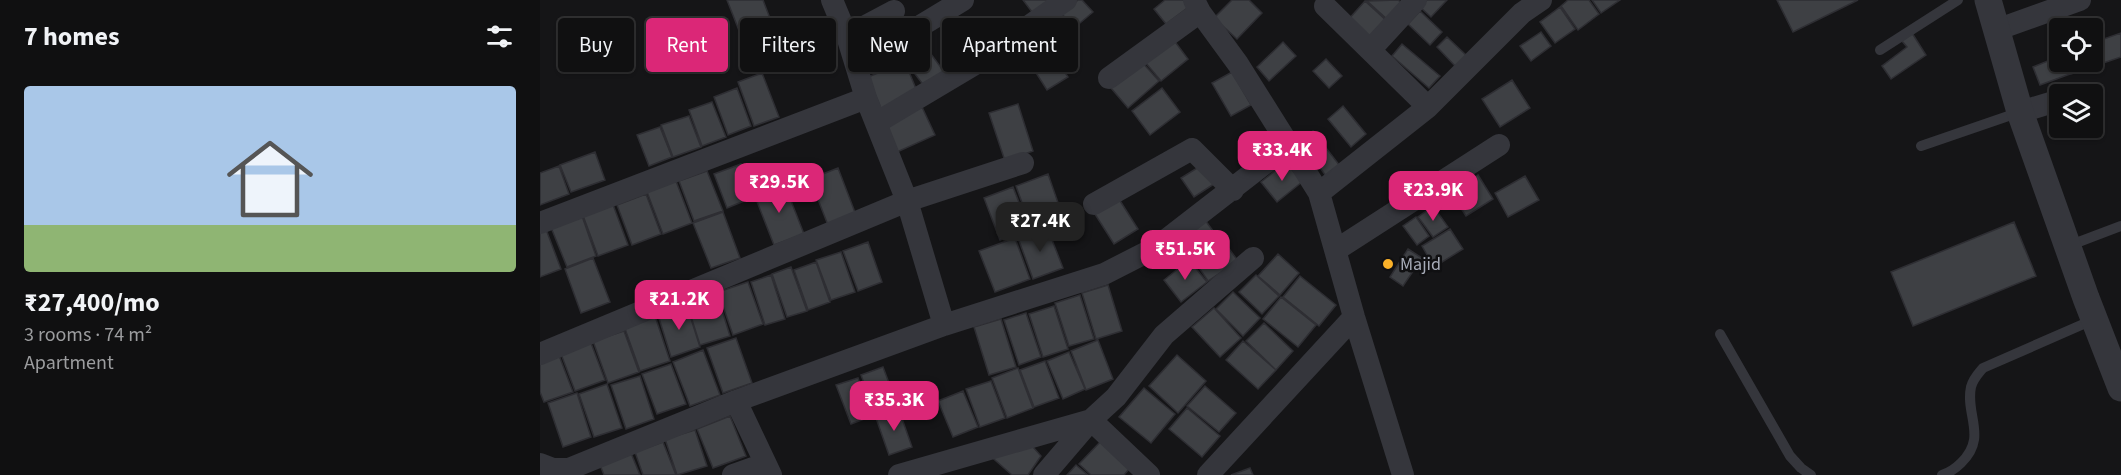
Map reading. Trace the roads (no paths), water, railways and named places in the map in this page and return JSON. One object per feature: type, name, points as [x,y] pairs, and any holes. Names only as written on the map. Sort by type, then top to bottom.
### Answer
[{"type":"street","points":[[832,0],[847,36],[866,98],[907,201],[944,325]]},
{"type":"street","points":[[930,20],[963,0]]},
{"type":"street","points":[[876,123],[975,64],[1066,0]]},
{"type":"street","points":[[1371,49],[1416,0]]},
{"type":"street","points":[[1319,193],[1428,107],[1522,13],[1541,0]]},
{"type":"street","points":[[1988,0],[2020,112],[2121,388]]},
{"type":"street","points":[[1996,30],[2080,0]]},
{"type":"street","points":[[1109,78],[1197,6],[1238,64],[1319,193],[1398,474]]},
{"type":"street","points":[[1325,6],[1428,107]]},
{"type":"street","points":[[847,36],[894,11]]},
{"type":"street","points":[[540,223],[866,98]]},
{"type":"street","points":[[2020,112],[2049,103]]},
{"type":"street","points":[[540,464],[553,469],[569,469],[736,401],[944,325],[1104,274],[1157,247],[1290,144]]},
{"type":"street","points":[[1336,250],[1499,145]]},
{"type":"street","points":[[1094,204],[1192,149],[1233,189]]},
{"type":"street","points":[[540,354],[907,201],[1023,163]]},
{"type":"street","points":[[1044,475],[1091,420],[1116,397],[1164,334],[1254,258]]},
{"type":"street","points":[[1208,475],[1354,317]]},
{"type":"street","points":[[733,475],[767,469],[736,401]]},
{"type":"street","points":[[899,475],[1091,420]]},
{"type":"street","points":[[1091,420],[1149,475]]},
{"type":"lane","points":[[1880,50],[1958,0]]},
{"type":"lane","points":[[1921,146],[2020,112]]},
{"type":"lane","points":[[2068,246],[2121,226]]},
{"type":"lane","points":[[1942,475],[1952,472],[1968,456],[1975,438],[1971,389],[1975,376],[1983,368],[2095,319]]},
{"type":"lane","points":[[1720,334],[1790,456],[1811,475]]},
{"type":"place","name":"Majid","points":[[1388,264]]}]
